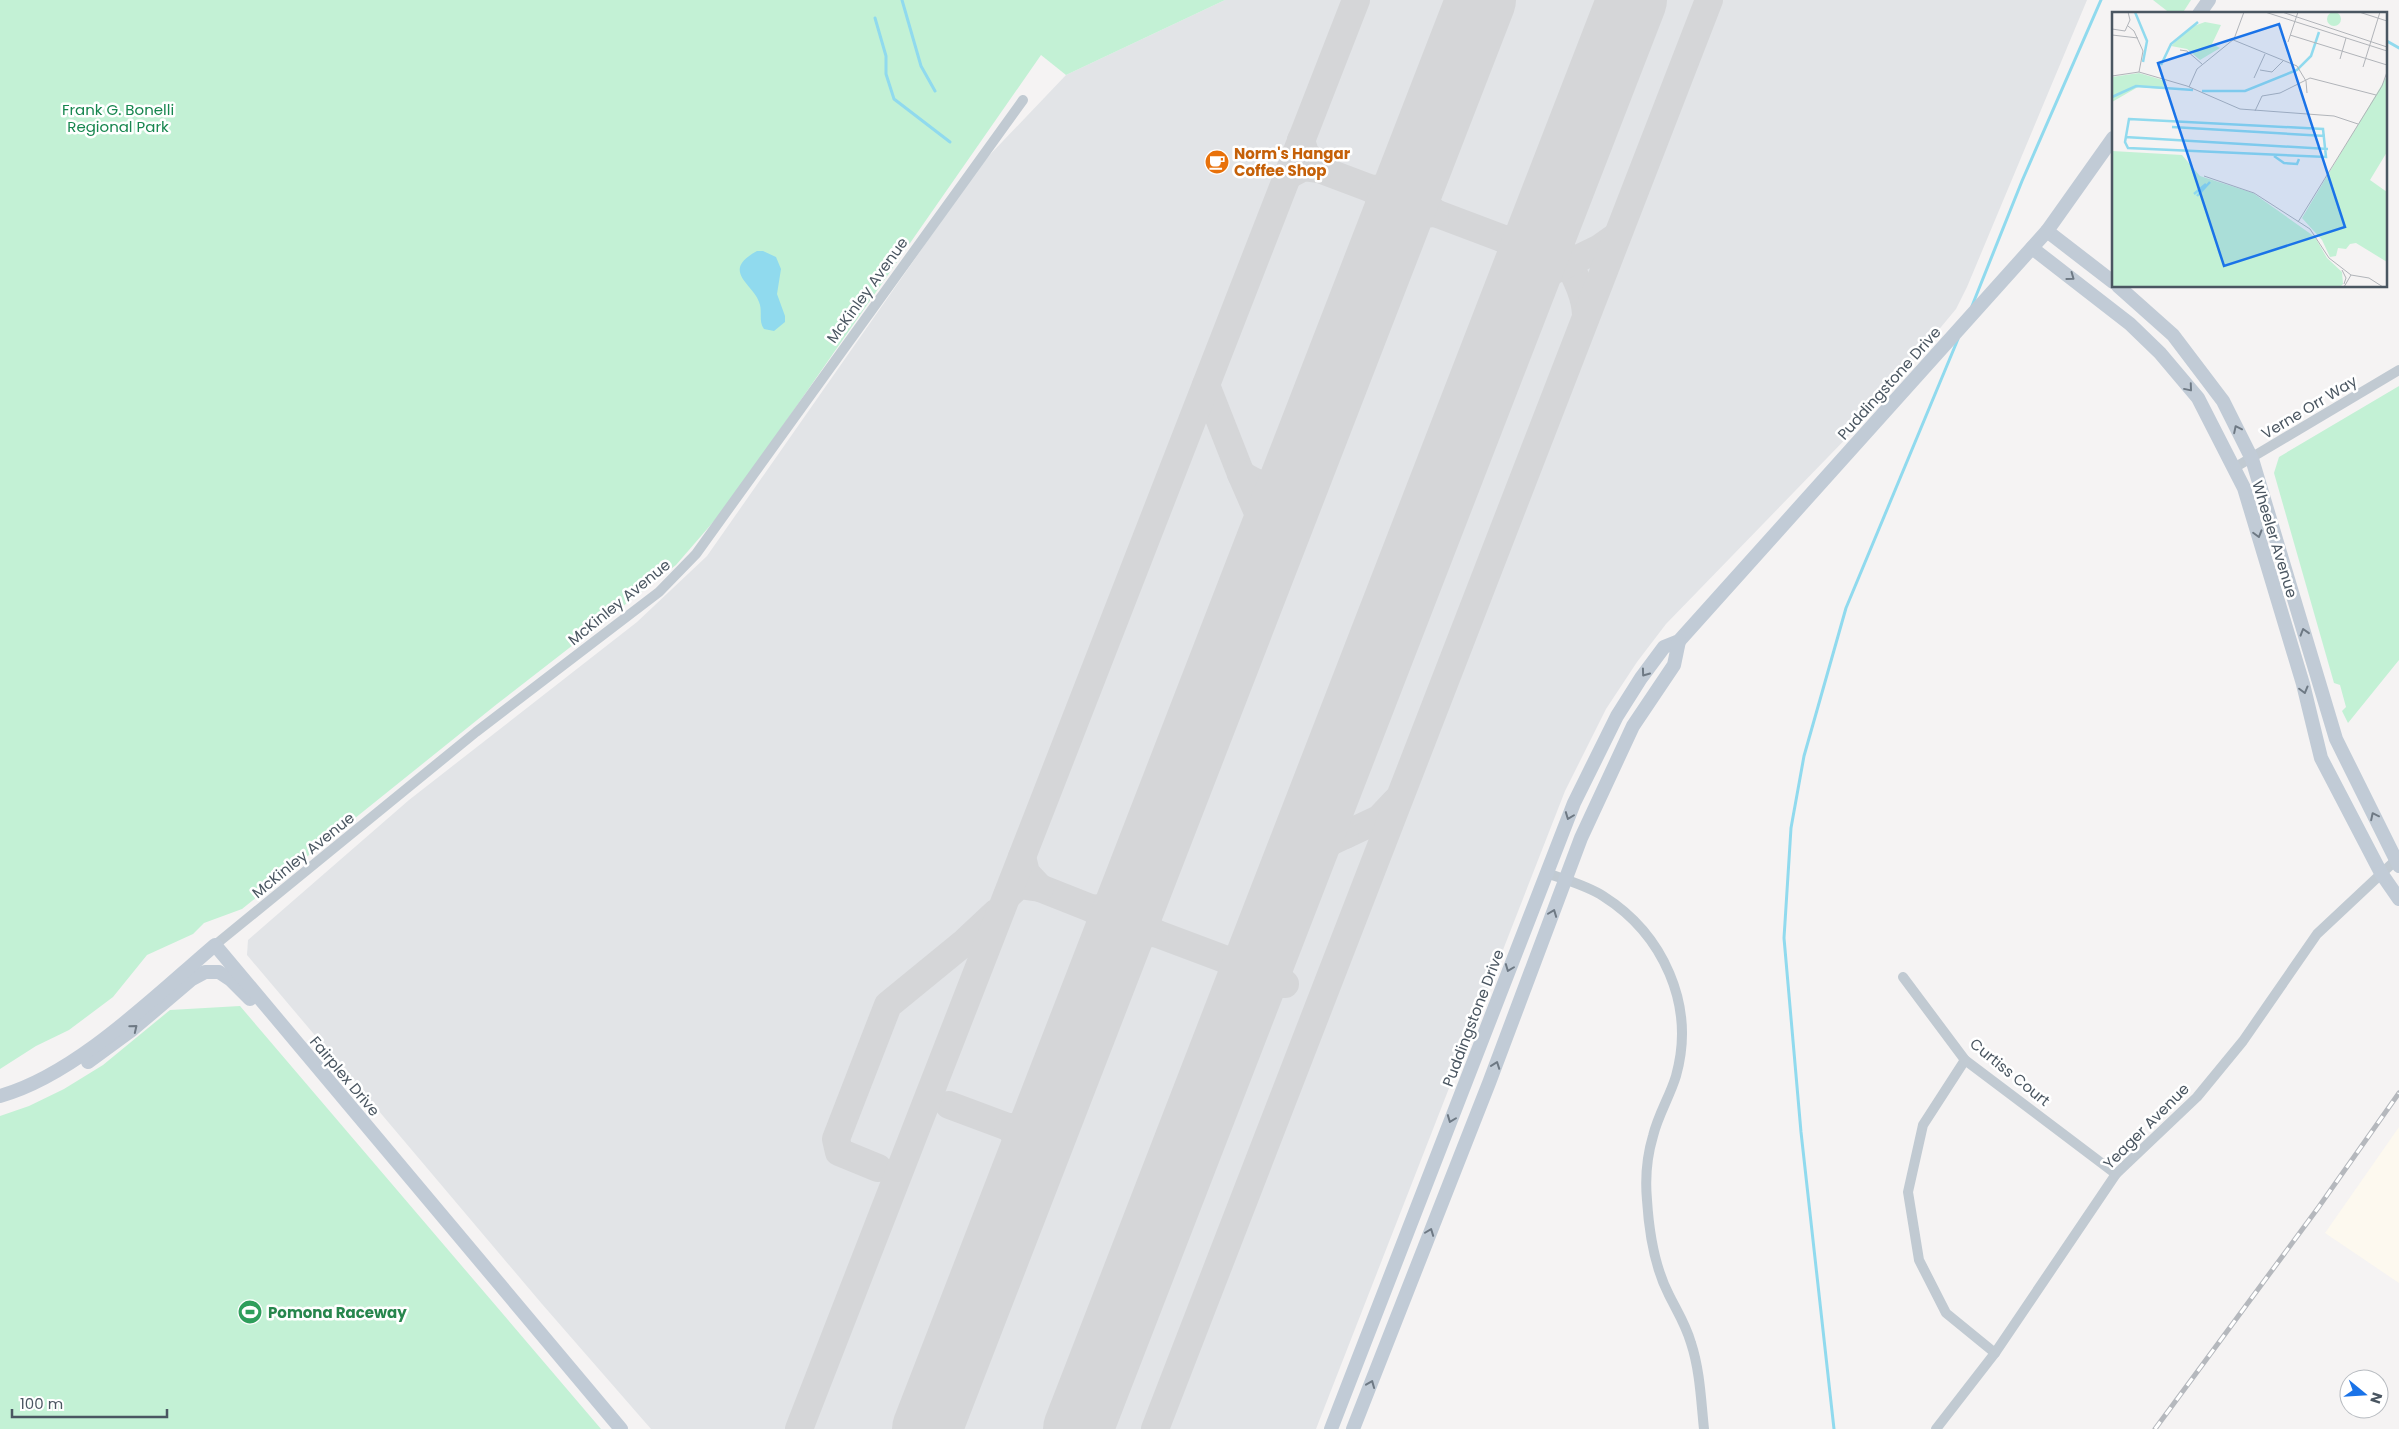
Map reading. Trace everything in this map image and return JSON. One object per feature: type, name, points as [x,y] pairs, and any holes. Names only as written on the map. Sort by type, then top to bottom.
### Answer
[{"type":"street","points":[[2200,12],[2209,0]]},
{"type":"street","name":"McKinley Avenue","points":[[216,946],[476,732],[608,632],[679,574],[696,554],[1023,100]]},
{"type":"street","name":"Puddingstone Drive","points":[[1332,1429],[1574,803],[1617,716],[1664,647],[1679,641],[2047,231],[2112,139]]},
{"type":"street","points":[[2047,231],[2112,281]]},
{"type":"street","name":"Wheeler Avenue","points":[[2032,248],[2092,293],[2160,353],[2198,398],[2244,488],[2303,684],[2321,758],[2381,873],[2399,899]]},
{"type":"street","name":"Wheeler Avenue","points":[[2120,288],[2172,335],[2223,401],[2252,459],[2336,740],[2397,863]]},
{"type":"street","name":"Verne Orr Way","points":[[2234,468],[2399,370]]},
{"type":"street","name":"Puddingstone Drive","points":[[1353,1429],[1489,1083],[1565,880],[1615,761],[1633,726],[1674,665],[1679,641]]},
{"type":"street","name":"Yeager Avenue","points":[[1936,1429],[1995,1353],[2116,1174],[2197,1097],[2243,1041],[2317,934],[2381,873],[2397,863]]},
{"type":"street","points":[[1547,873],[1602,895],[1646,933],[1670,972],[1678,1000],[1681,1045],[1676,1074],[1653,1135],[1646,1176],[1647,1199],[1653,1247],[1659,1270],[1669,1295],[1686,1325],[1692,1346],[1704,1429]]},
{"type":"street","points":[[0,1096],[32,1083],[76,1059],[216,946]]},
{"type":"street","name":"Fairplex Drive","points":[[216,946],[621,1429]]},
{"type":"street","points":[[0,1102],[45,1085],[82,1066],[133,1029],[192,979],[206,972],[219,972],[231,980],[259,1009],[288,1033]]},
{"type":"street","name":"Curtiss Court","points":[[1903,976],[1965,1060],[2116,1174]]},
{"type":"street","points":[[1965,1060],[1923,1125],[1908,1192],[1919,1260],[1946,1313],[1995,1353]]},
{"type":"shaded area","points":[[1225,0],[2087,0],[1967,287],[1956,309],[1862,422],[1666,624],[1637,662],[1606,709],[1565,791],[1316,1429],[651,1429],[542,1304],[247,955],[248,940],[409,800],[637,622],[707,556],[982,163],[1066,75]]},
{"type":"shaded area","points":[[2399,1127],[2399,1283],[2325,1233]]},
{"type":"green space","name":"Frank G. Bonelli Regional Park","points":[[0,0],[1225,0],[1066,75],[1041,55],[727,506],[676,565],[497,704],[242,909],[204,923],[193,934],[147,955],[113,997],[69,1030],[36,1046],[0,1069]]},
{"type":"green space","points":[[2153,0],[2191,0],[2183,12],[2168,12]]},
{"type":"green space","points":[[2399,386],[2399,660],[2348,723],[2342,711],[2346,707],[2340,685],[2334,683],[2274,473],[2279,457]]},
{"type":"green space","name":"Pomona Raceway","points":[[240,1006],[601,1429],[0,1429],[0,1116],[29,1106],[64,1089],[103,1065],[170,1010]]},
{"type":"water","points":[[757,251],[763,251],[776,257],[781,269],[777,294],[785,316],[785,322],[774,331],[764,329],[762,326],[759,302],[740,271],[741,265],[746,258]]},
{"type":"waterway","points":[[902,0],[921,66],[935,91]]},
{"type":"waterway","points":[[1972,306],[2022,181],[2101,0]]},
{"type":"waterway","points":[[875,18],[886,56],[886,74],[894,99],[950,142]]},
{"type":"waterway","points":[[2386,41],[2399,48]]},
{"type":"waterway","points":[[1834,1429],[1801,1132],[1784,938],[1791,828],[1804,756],[1846,608],[1958,339]]},
{"type":"taxiway","points":[[799,1429],[1356,0]]},
{"type":"taxiway","points":[[1155,1429],[1709,0]]},
{"type":"taxiway","points":[[1287,176],[1304,167],[1319,169],[1305,153],[1301,140]]},
{"type":"taxiway","points":[[1391,233],[1409,215],[1435,213],[1424,202],[1419,191],[1417,185],[1418,163]]},
{"type":"taxiway","points":[[1391,233],[1388,208],[1382,198],[1372,189],[1394,186],[1403,180],[1418,163]]},
{"type":"taxiway","points":[[1319,169],[1372,189]]},
{"type":"taxiway","points":[[1552,209],[1556,236],[1580,288],[1586,315]]},
{"type":"taxiway","points":[[1435,213],[1504,239]]},
{"type":"taxiway","points":[[1517,298],[1521,272],[1520,258],[1512,246],[1504,239],[1518,239],[1530,234],[1549,216]]},
{"type":"taxiway","points":[[1519,293],[1528,283],[1600,248],[1617,236]]},
{"type":"taxiway","points":[[1206,385],[1241,474]]},
{"type":"taxiway","points":[[1263,564],[1266,531],[1241,474],[1259,484],[1273,484],[1287,478],[1301,465]]},
{"type":"taxiway","points":[[1345,835],[1379,819],[1396,801]]},
{"type":"taxiway","points":[[1294,874],[1316,849],[1345,835],[1332,834],[1323,825],[1320,807]]},
{"type":"taxiway","points":[[1007,896],[1019,885],[1040,888],[1026,873],[1022,857]]},
{"type":"taxiway","points":[[1040,888],[1093,909]]},
{"type":"taxiway","points":[[1115,947],[1105,920],[1093,909],[1117,906],[1136,891]]},
{"type":"taxiway","points":[[1116,943],[1137,934],[1155,933],[1140,917],[1134,896]]},
{"type":"taxiway","points":[[878,1168],[839,1152],[836,1139],[888,1005],[965,942],[996,913]]},
{"type":"taxiway","points":[[1155,933],[1227,960]]},
{"type":"taxiway","points":[[1244,1002],[1242,981],[1227,960],[1240,960],[1250,957],[1268,942]]},
{"type":"taxiway","points":[[1244,1002],[1262,988],[1285,984],[1273,970],[1268,942]]},
{"type":"taxiway","points":[[949,1105],[1008,1127]]},
{"type":"taxiway","points":[[1030,1162],[1022,1143],[1008,1127],[1031,1123],[1051,1110]]},
{"type":"runway","points":[[927,1429],[1481,0]]},
{"type":"runway","points":[[1078,1429],[1632,0]]},
{"type":"railway","points":[[2155,1429],[2318,1208],[2399,1093]]},
{"type":"place","name":"Norm's Hangar Coffee Shop","points":[[1217,162]]},
{"type":"place","name":"Pomona Raceway","points":[[250,1312]]}]
